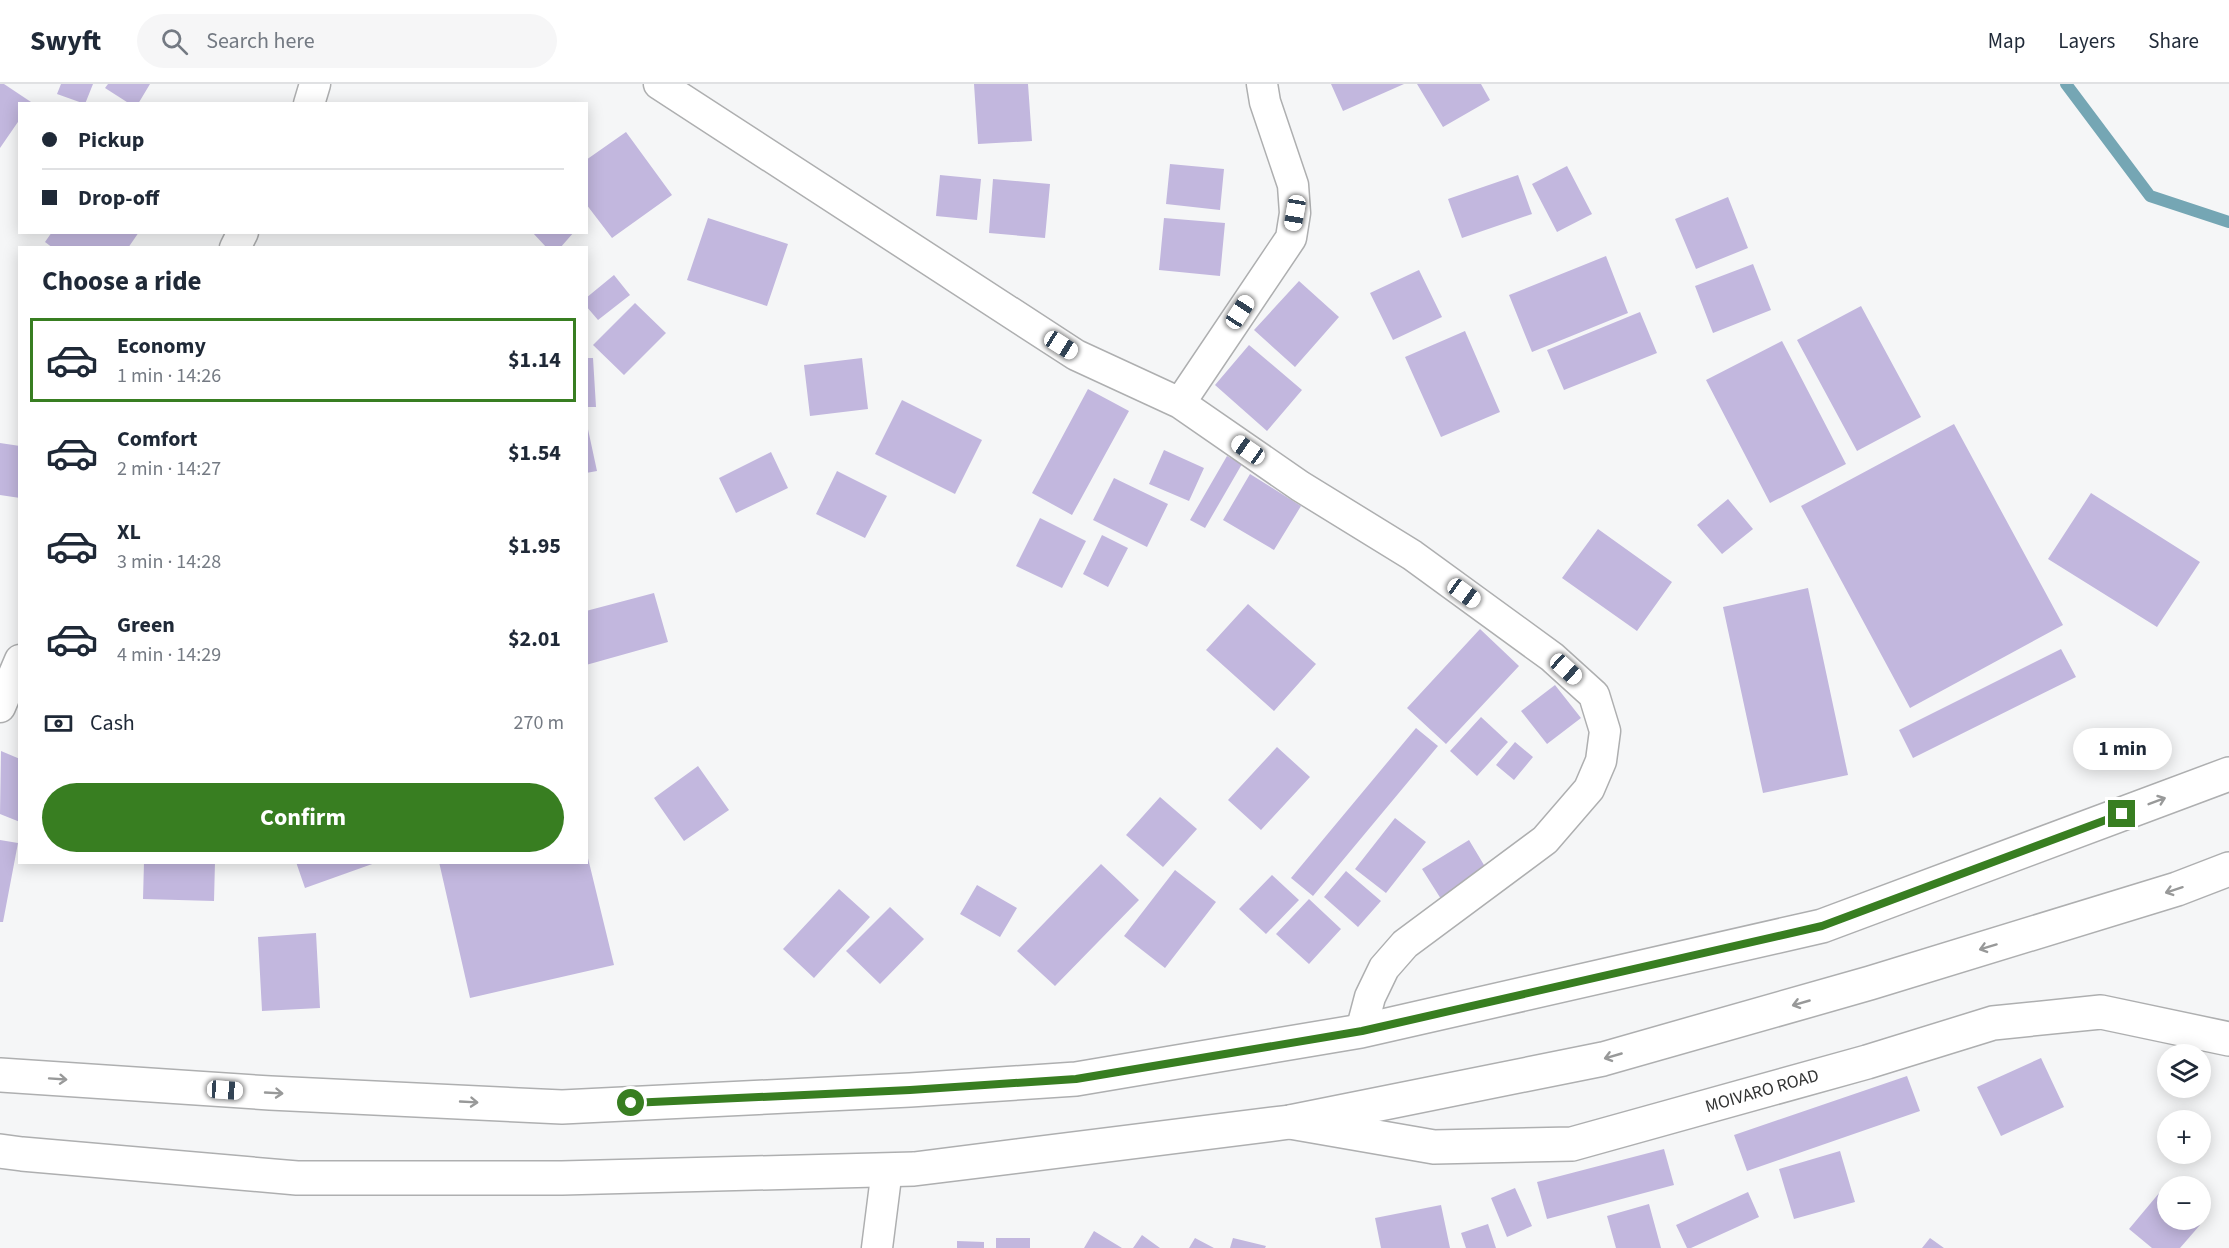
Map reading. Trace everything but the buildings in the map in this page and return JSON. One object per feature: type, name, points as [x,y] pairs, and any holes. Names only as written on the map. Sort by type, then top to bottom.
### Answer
[{"type":"main road","points":[[0,1075],[270,1093],[562,1107],[910,1090],[1076,1079],[1362,1031],[1822,926],[2229,774]]},
{"type":"main road","points":[[0,1151],[297,1178],[562,1178],[914,1169],[1290,1122],[1603,1059],[1870,983],[2177,889],[2229,869]]},
{"type":"main road","name":"MOIVARO ROAD","points":[[1290,1122],[1434,1147],[1572,1144],[1866,1062],[1993,1023],[2101,1012],[2229,1039]]},
{"type":"street","points":[[310,102],[315,84]]},
{"type":"street","points":[[659,84],[1076,355],[1180,403],[1300,486],[1412,555],[1552,657],[1594,695],[1605,731],[1601,761],[1589,789],[1545,840],[1405,944],[1384,968],[1370,997],[1362,1031]]},
{"type":"street","points":[[1180,403],[1291,238],[1295,213],[1293,185],[1265,102],[1262,84]]},
{"type":"street","points":[[0,707],[18,665]]},
{"type":"street","points":[[877,1248],[887,1169]]},
{"type":"waterway","points":[[2066,84],[2150,196],[2229,222]]},
{"type":"route","points":[[631,1103],[910,1090],[1076,1079],[1362,1031],[1822,926],[2122,814]]}]
